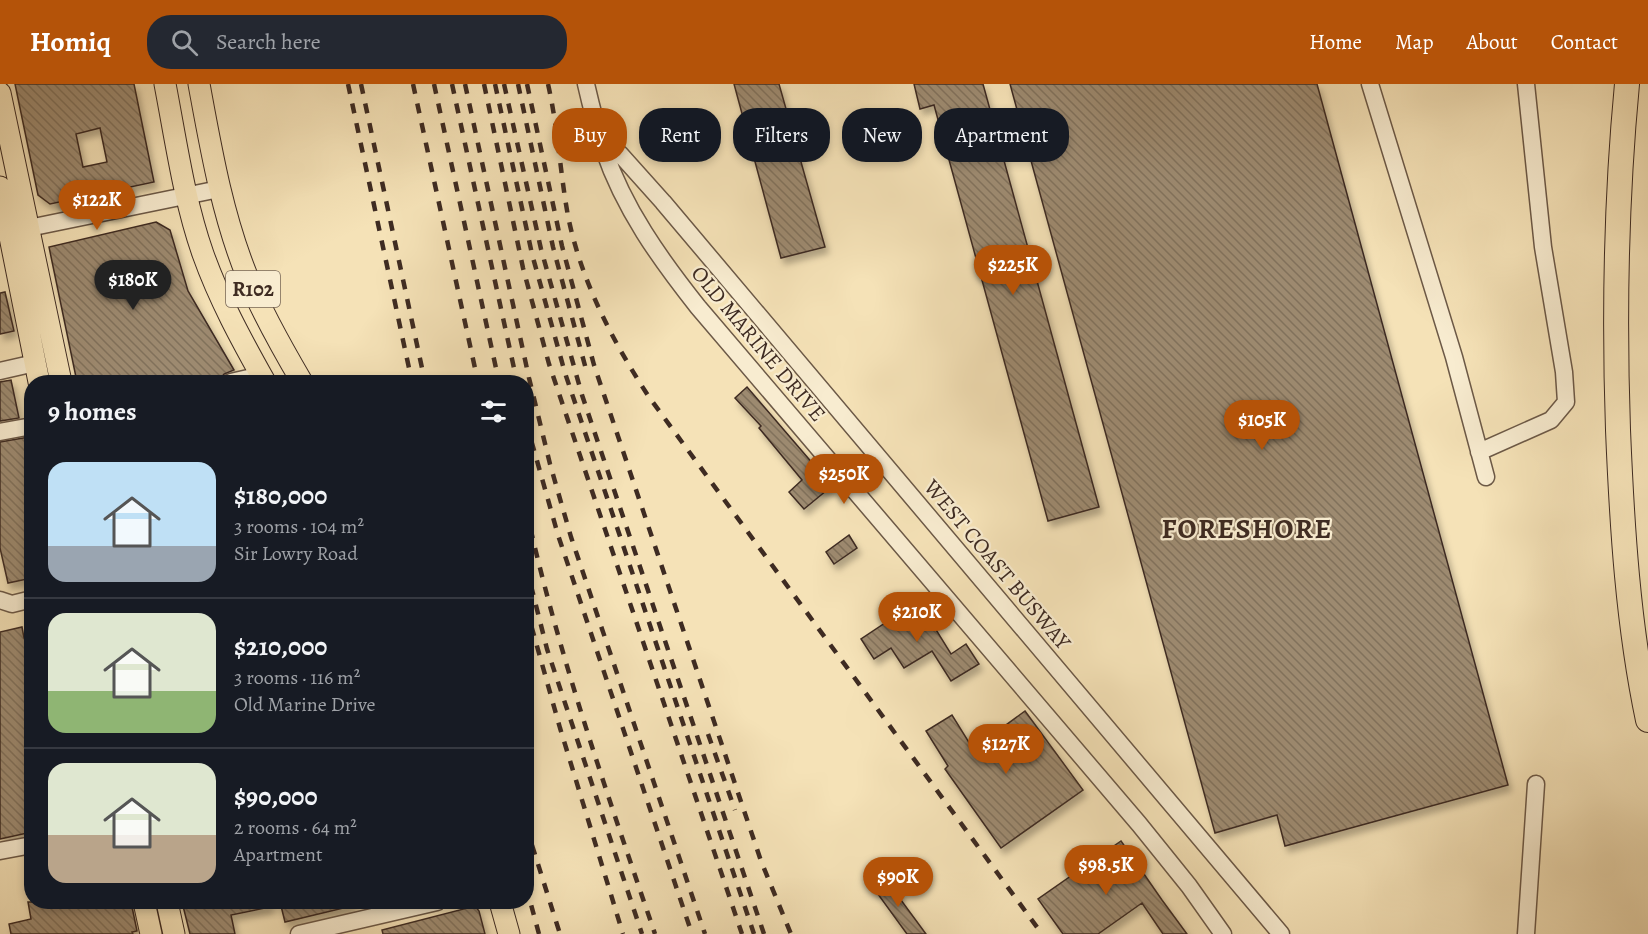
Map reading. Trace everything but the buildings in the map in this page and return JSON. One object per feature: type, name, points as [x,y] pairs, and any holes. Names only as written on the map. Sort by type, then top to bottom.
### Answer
[{"type":"highway","points":[[1627,84],[1617,234],[1619,443],[1626,575],[1641,689],[1648,720]]},
{"type":"main road","name":"R102","points":[[165,84],[187,195],[203,254],[243,343],[261,375]]},
{"type":"main road","name":"R102","points":[[199,84],[219,189],[230,228],[247,276],[281,348],[298,375]]},
{"type":"main road","points":[[0,93],[12,231],[37,373]]},
{"type":"main road","points":[[0,187],[59,375]]},
{"type":"main road","points":[[145,909],[150,934]]},
{"type":"main road","points":[[169,909],[174,934]]},
{"type":"main road","points":[[503,909],[509,934]]},
{"type":"street","name":"OLD MARINE DRIVE","points":[[586,84],[592,108]]},
{"type":"street","points":[[1370,84],[1455,357],[1486,477]]},
{"type":"street","points":[[1479,452],[1551,420],[1566,402],[1564,372],[1543,247],[1526,84]]},
{"type":"street","name":"OLD MARINE DRIVE","points":[[609,162],[645,236],[698,307],[1139,824],[1189,886],[1222,934]]},
{"type":"street","name":"WEST COAST BUSWAY","points":[[627,162],[1281,934]]},
{"type":"street","points":[[12,231],[219,189]]},
{"type":"street","points":[[0,371],[37,373]]},
{"type":"street","points":[[0,432],[24,428]]},
{"type":"street","points":[[0,600],[12,604],[24,601]]},
{"type":"street","points":[[1526,934],[1536,784]]},
{"type":"street","points":[[0,851],[24,846]]},
{"type":"street","points":[[299,934],[407,909]]},
{"type":"railway","points":[[348,84],[410,375]]},
{"type":"railway","points":[[361,84],[423,375]]},
{"type":"railway","points":[[413,84],[476,375]]},
{"type":"railway","points":[[434,84],[497,375]]},
{"type":"railway","points":[[452,84],[515,375]]},
{"type":"railway","points":[[465,84],[528,375]]},
{"type":"railway","points":[[484,84],[523,268],[549,364],[742,934]]},
{"type":"railway","points":[[495,84],[532,254],[565,373],[754,934]]},
{"type":"railway","points":[[504,84],[541,249],[582,395],[764,934]]},
{"type":"railway","points":[[518,84],[553,247],[587,373]]},
{"type":"railway","points":[[527,84],[562,246],[594,365],[761,861],[791,934]]},
{"type":"railway","points":[[548,84],[565,200],[574,240],[590,287],[623,355],[649,397],[1042,934]]},
{"type":"railway","points":[[534,398],[571,537],[705,934]]},
{"type":"railway","points":[[534,450],[558,535],[692,934]]},
{"type":"railway","points":[[534,542],[568,670],[655,934]]},
{"type":"railway","points":[[534,598],[547,649],[642,934]]},
{"type":"railway","points":[[534,635],[623,934]]},
{"type":"railway","points":[[708,734],[735,810]]},
{"type":"railway","points":[[534,851],[560,934]]},
{"type":"railway","points":[[532,909],[539,934]]},
{"type":"district","name":"FORESHORE","points":[[1247,528]]}]
